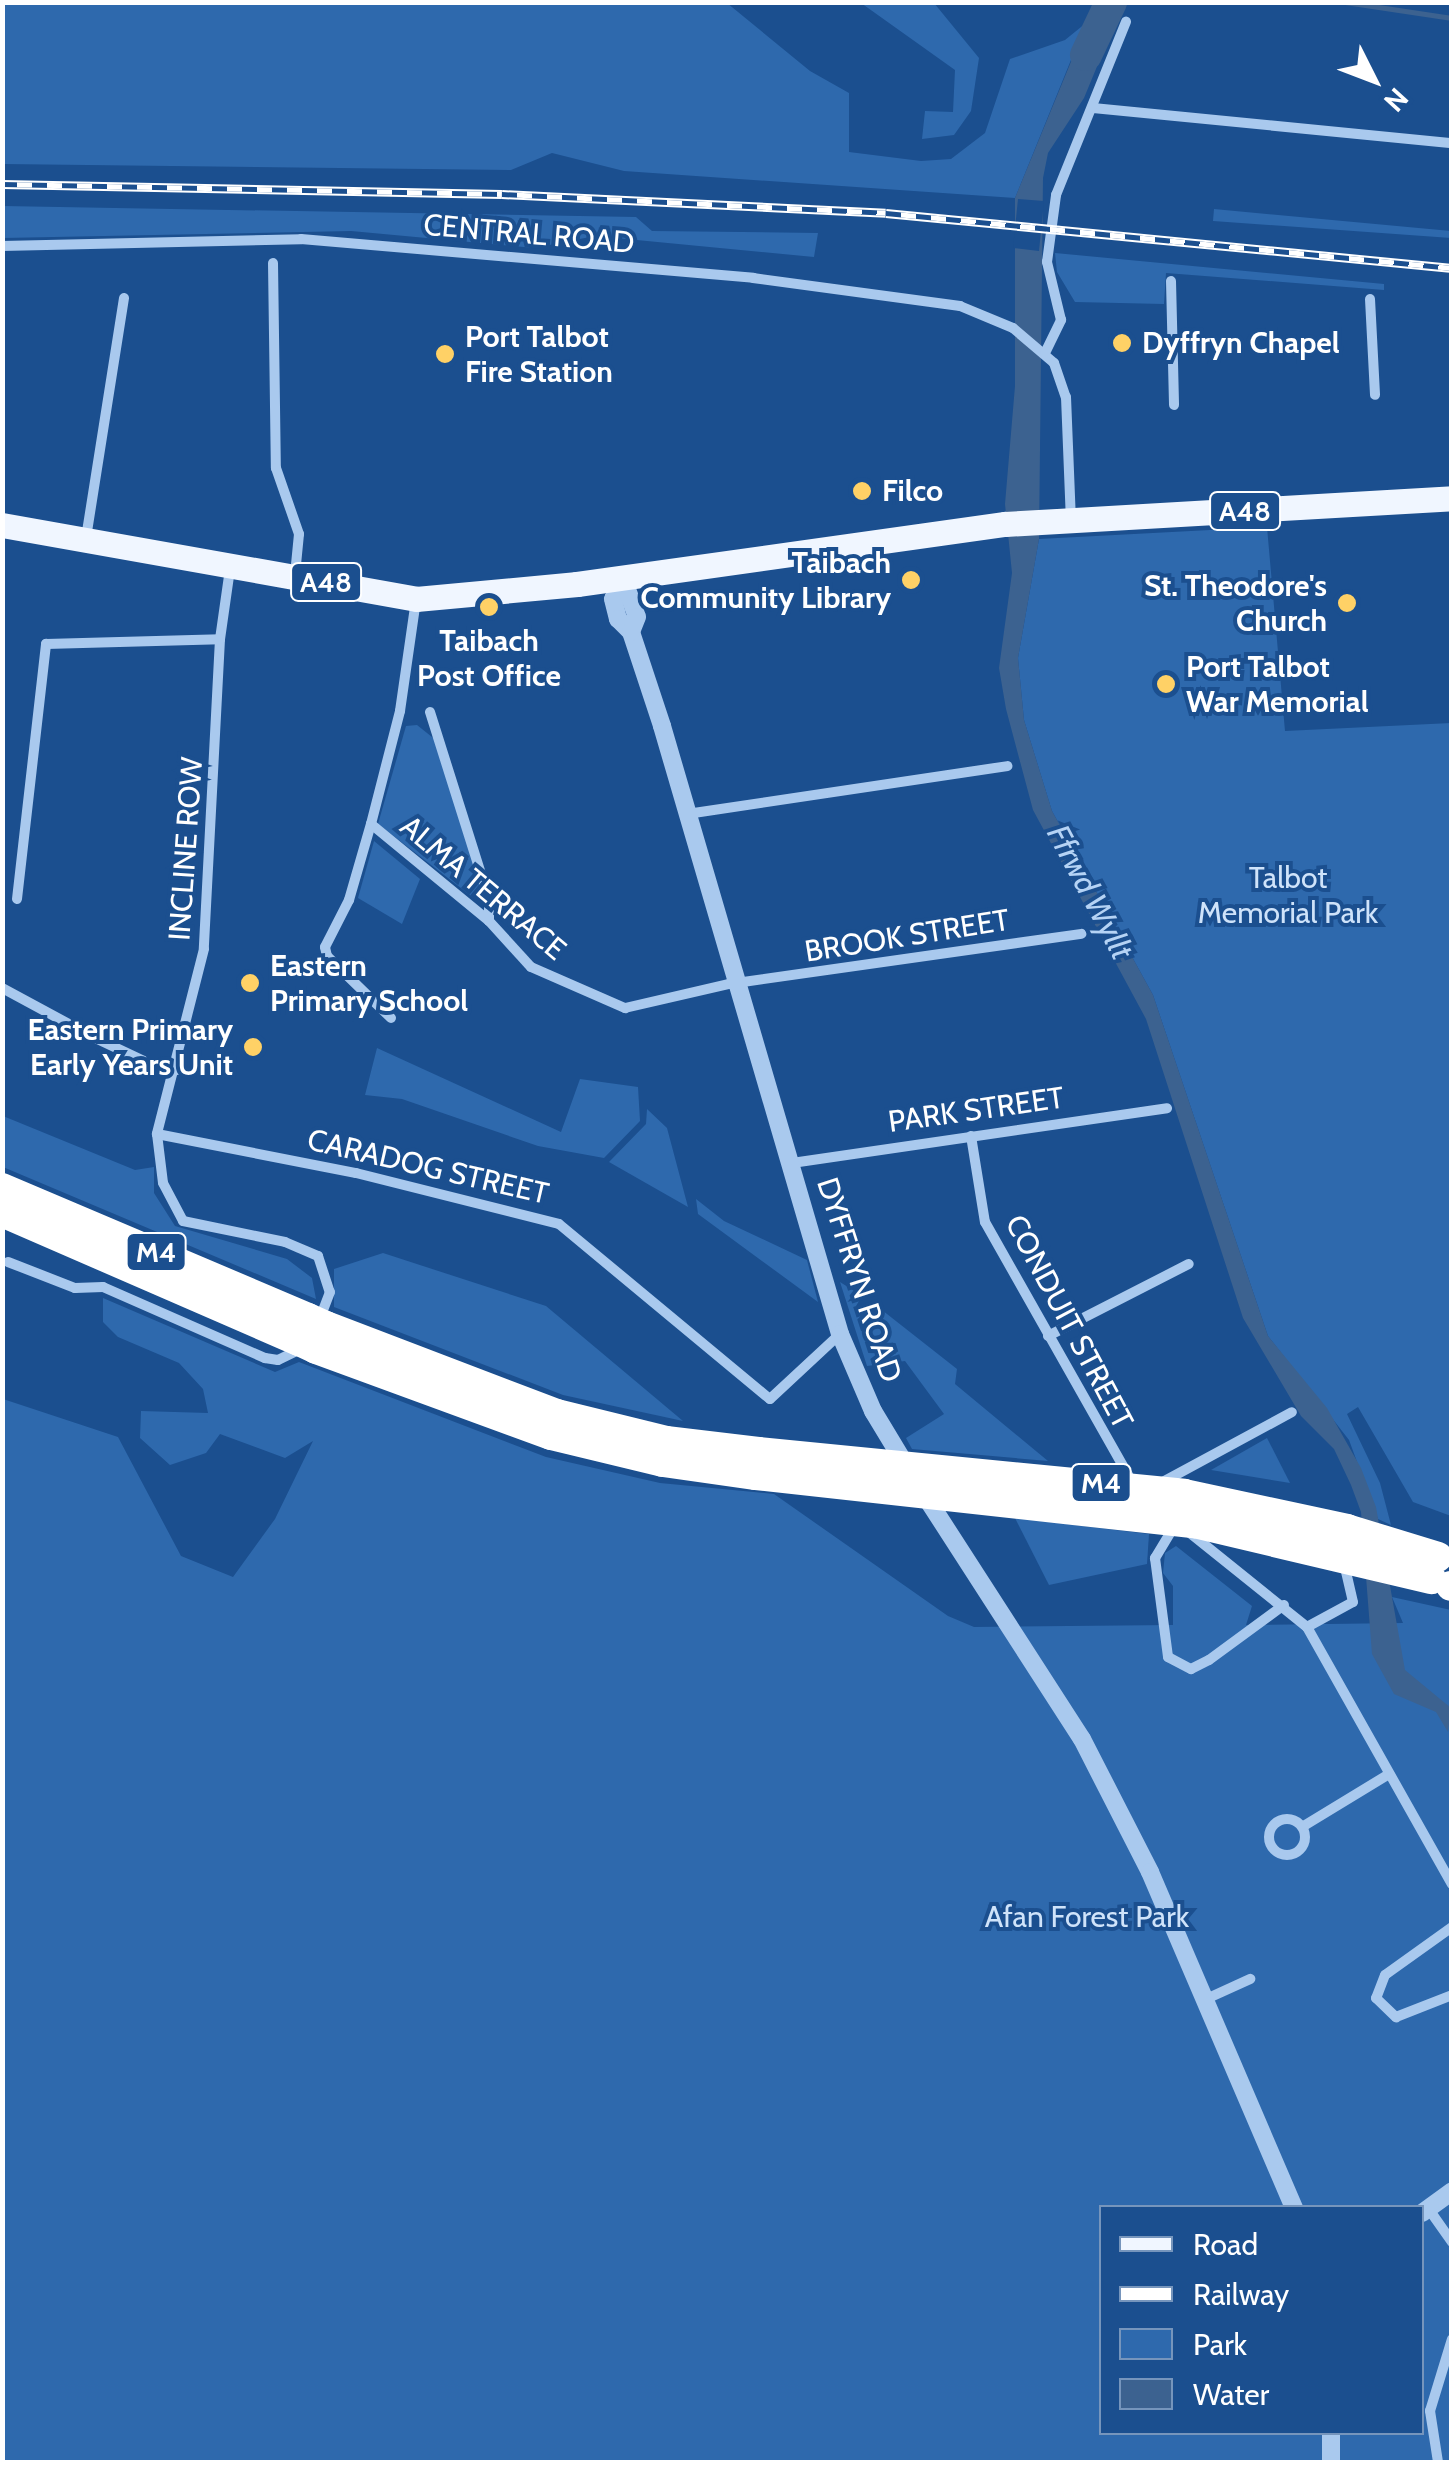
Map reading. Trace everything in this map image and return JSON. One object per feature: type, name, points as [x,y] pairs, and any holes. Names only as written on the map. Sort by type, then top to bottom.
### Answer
[{"type":"highway","name":"M4","points":[[2,1188],[312,1333],[533,1430],[663,1462],[757,1464],[1194,1523],[1446,1573]]},
{"type":"highway","name":"M4","points":[[2,1212],[312,1333]]},
{"type":"main road","name":"A48","points":[[2,525],[231,562],[416,598],[622,578],[1006,524],[1452,498]]},
{"type":"street","points":[[1071,522],[1066,397],[1042,350],[1061,320],[1047,273],[1055,203],[1126,22]]},
{"type":"street","points":[[1093,108],[1452,143]]},
{"type":"street","name":"CENTRAL ROAD","points":[[2,246],[301,239],[870,292],[960,306],[1013,328],[1042,350]]},
{"type":"street","points":[[273,263],[276,468],[299,534],[295,576]]},
{"type":"street","points":[[1171,281],[1174,405]]},
{"type":"street","points":[[86,538],[124,298]]},
{"type":"street","points":[[1370,298],[1375,395]]},
{"type":"street","name":"INCLINE ROW","points":[[157,1134],[177,1070],[204,948],[220,640],[231,562]]},
{"type":"street","name":"DYFFRYN ROAD","points":[[622,578],[636,617],[631,632],[740,985],[840,1334],[884,1432],[1082,1739],[1150,1872],[1293,2205]]},
{"type":"street","points":[[391,1018],[326,956],[325,947],[349,900],[398,721],[416,598]]},
{"type":"street","points":[[17,899],[46,644],[220,640]]},
{"type":"street","points":[[430,712],[489,899],[489,921]]},
{"type":"street","points":[[687,814],[1008,766]]},
{"type":"street","name":"ALMA TERRACE","points":[[371,824],[489,921],[544,976],[636,1008],[740,985]]},
{"type":"street","name":"BROOK STREET","points":[[740,985],[1081,934]]},
{"type":"street","points":[[2,988],[165,1071],[177,1070]]},
{"type":"street","name":"PARK STREET","points":[[792,1163],[1167,1108]]},
{"type":"street","points":[[8,1262],[75,1288],[104,1287],[264,1358],[289,1357],[309,1344],[327,1304],[326,1265],[285,1242],[183,1221],[167,1201],[157,1134]]},
{"type":"street","name":"CARADOG STREET","points":[[157,1134],[356,1173],[559,1224],[770,1399],[840,1334]]},
{"type":"street","name":"CONDUIT STREET","points":[[971,1136],[985,1222],[1110,1450],[1159,1516],[1176,1523]]},
{"type":"street","points":[[1048,1336],[1189,1264]]},
{"type":"street","points":[[1142,1496],[1186,1466],[1292,1412]]},
{"type":"street","points":[[1284,1606],[1191,1668],[1168,1657],[1154,1558],[1176,1523],[1284,1606],[1306,1627],[1452,1884]]},
{"type":"street","points":[[1306,1627],[1353,1602],[1346,1572]]},
{"type":"street","points":[[1302,1827],[1389,1774]]},
{"type":"street","points":[[1452,1927],[1386,1975],[1376,1998],[1396,2017],[1452,1995]]},
{"type":"street","points":[[1204,2000],[1250,1979]]},
{"type":"street","points":[[1452,2192],[1425,2210],[1452,2242]]},
{"type":"street","points":[[1438,2462],[1430,2410],[1452,2339]]},
{"type":"street","points":[[1331,2435],[1331,2462]]},
{"type":"green space","points":[[2,3],[727,3],[810,71],[849,93],[849,152],[921,161],[951,159],[985,133],[1010,59],[1065,40],[1086,23],[1015,198],[624,171],[552,153],[511,170],[3,164]]},
{"type":"green space","points":[[861,3],[934,3],[979,58],[971,111],[954,135],[922,139],[925,111],[953,112],[955,70]]},
{"type":"green space","points":[[3,206],[636,217],[652,231],[818,233],[814,257],[595,236],[534,248],[351,231],[3,238]]},
{"type":"green space","points":[[1214,209],[1451,231],[1451,238],[1213,221]]},
{"type":"green space","points":[[1055,253],[1384,284],[1384,290],[1166,273],[1164,304],[1075,302],[1057,272]]},
{"type":"green space","name":"Talbot Memorial Park","points":[[1267,527],[1285,731],[1451,723],[1451,1516],[1413,1502],[1358,1407],[1347,1414],[1380,1483],[1391,1525],[1378,1519],[1349,1440],[1268,1336],[1153,995],[1052,811],[1024,720],[1018,658],[1039,539]]},
{"type":"green space","points":[[417,725],[437,741],[484,899],[479,902],[378,824],[406,726]]},
{"type":"green space","points":[[374,841],[420,879],[402,924],[358,898]]},
{"type":"green space","points":[[377,1048],[561,1132],[580,1079],[638,1087],[640,1121],[604,1158],[538,1146],[402,1099],[365,1095]]},
{"type":"green space","points":[[647,1109],[667,1128],[688,1207],[609,1162],[646,1124]]},
{"type":"green space","points":[[3,1116],[135,1170],[154,1167],[154,1193],[175,1226],[287,1259],[312,1278],[316,1299],[3,1167]]},
{"type":"green space","points":[[696,1199],[724,1221],[807,1260],[818,1302],[698,1214]]},
{"type":"green space","points":[[383,1253],[546,1306],[683,1421],[563,1395],[334,1307],[334,1269]]},
{"type":"green space","points":[[840,1282],[862,1296],[856,1306],[866,1313],[873,1303],[957,1369],[955,1384],[1048,1461],[912,1449],[906,1438],[944,1414],[905,1361],[867,1366]]},
{"type":"green space","name":"Afan Forest Park","points":[[103,1298],[275,1372],[299,1362],[546,1457],[660,1483],[774,1494],[948,1616],[974,1627],[1173,1625],[1173,1586],[1163,1573],[1165,1553],[1176,1546],[1252,1606],[1246,1625],[1403,1623],[1392,1597],[1451,1610],[1451,2462],[3,2461],[3,1399],[118,1437],[181,1556],[233,1577],[275,1519],[313,1441],[285,1458],[220,1434],[206,1453],[170,1465],[140,1438],[141,1411],[208,1413],[203,1389],[179,1363],[118,1337],[103,1322]]},
{"type":"green space","points":[[1267,1438],[1290,1483],[1211,1470]]},
{"type":"green space","points":[[1015,1518],[1149,1534],[1147,1564],[1049,1585]]},
{"type":"water","points":[[1091,13],[1115,23],[1084,98],[1048,153],[1043,178],[1039,539],[1018,658],[1024,720],[1052,811],[1153,995],[1268,1336],[1327,1408],[1361,1468],[1376,1507],[1405,1670],[1451,1708],[1448,1732],[1436,1712],[1394,1694],[1372,1654],[1361,1512],[1351,1485],[1334,1449],[1301,1416],[1243,1318],[1146,1019],[1033,810],[1006,709],[999,668],[1012,573],[1005,504],[1015,386],[1015,198]]},
{"type":"pier","points":[[1018,199],[1044,201],[1039,251],[1013,248]]},
{"type":"waterway","name":"Ffrwd Wyllt","points":[[1086,55],[1111,2]]},
{"type":"waterway","points":[[1345,2],[1452,18]]},
{"type":"railway","points":[[2,184],[502,194],[886,213],[1452,268]]},
{"type":"place","name":"Dyffryn Chapel","points":[[1122,343]]},
{"type":"place","name":"Port Talbot Fire Station","points":[[445,354]]},
{"type":"place","name":"Filco","points":[[862,491]]},
{"type":"place","name":"Taibach Community Library","points":[[911,580]]},
{"type":"place","name":"St. Theodore's Church","points":[[1347,603]]},
{"type":"place","name":"Taibach Post Office","points":[[489,607]]},
{"type":"place","name":"Port Talbot War Memorial","points":[[1166,684]]},
{"type":"place","name":"Eastern Primary School","points":[[250,983]]},
{"type":"place","name":"Eastern Primary Early Years Unit","points":[[253,1047]]}]
